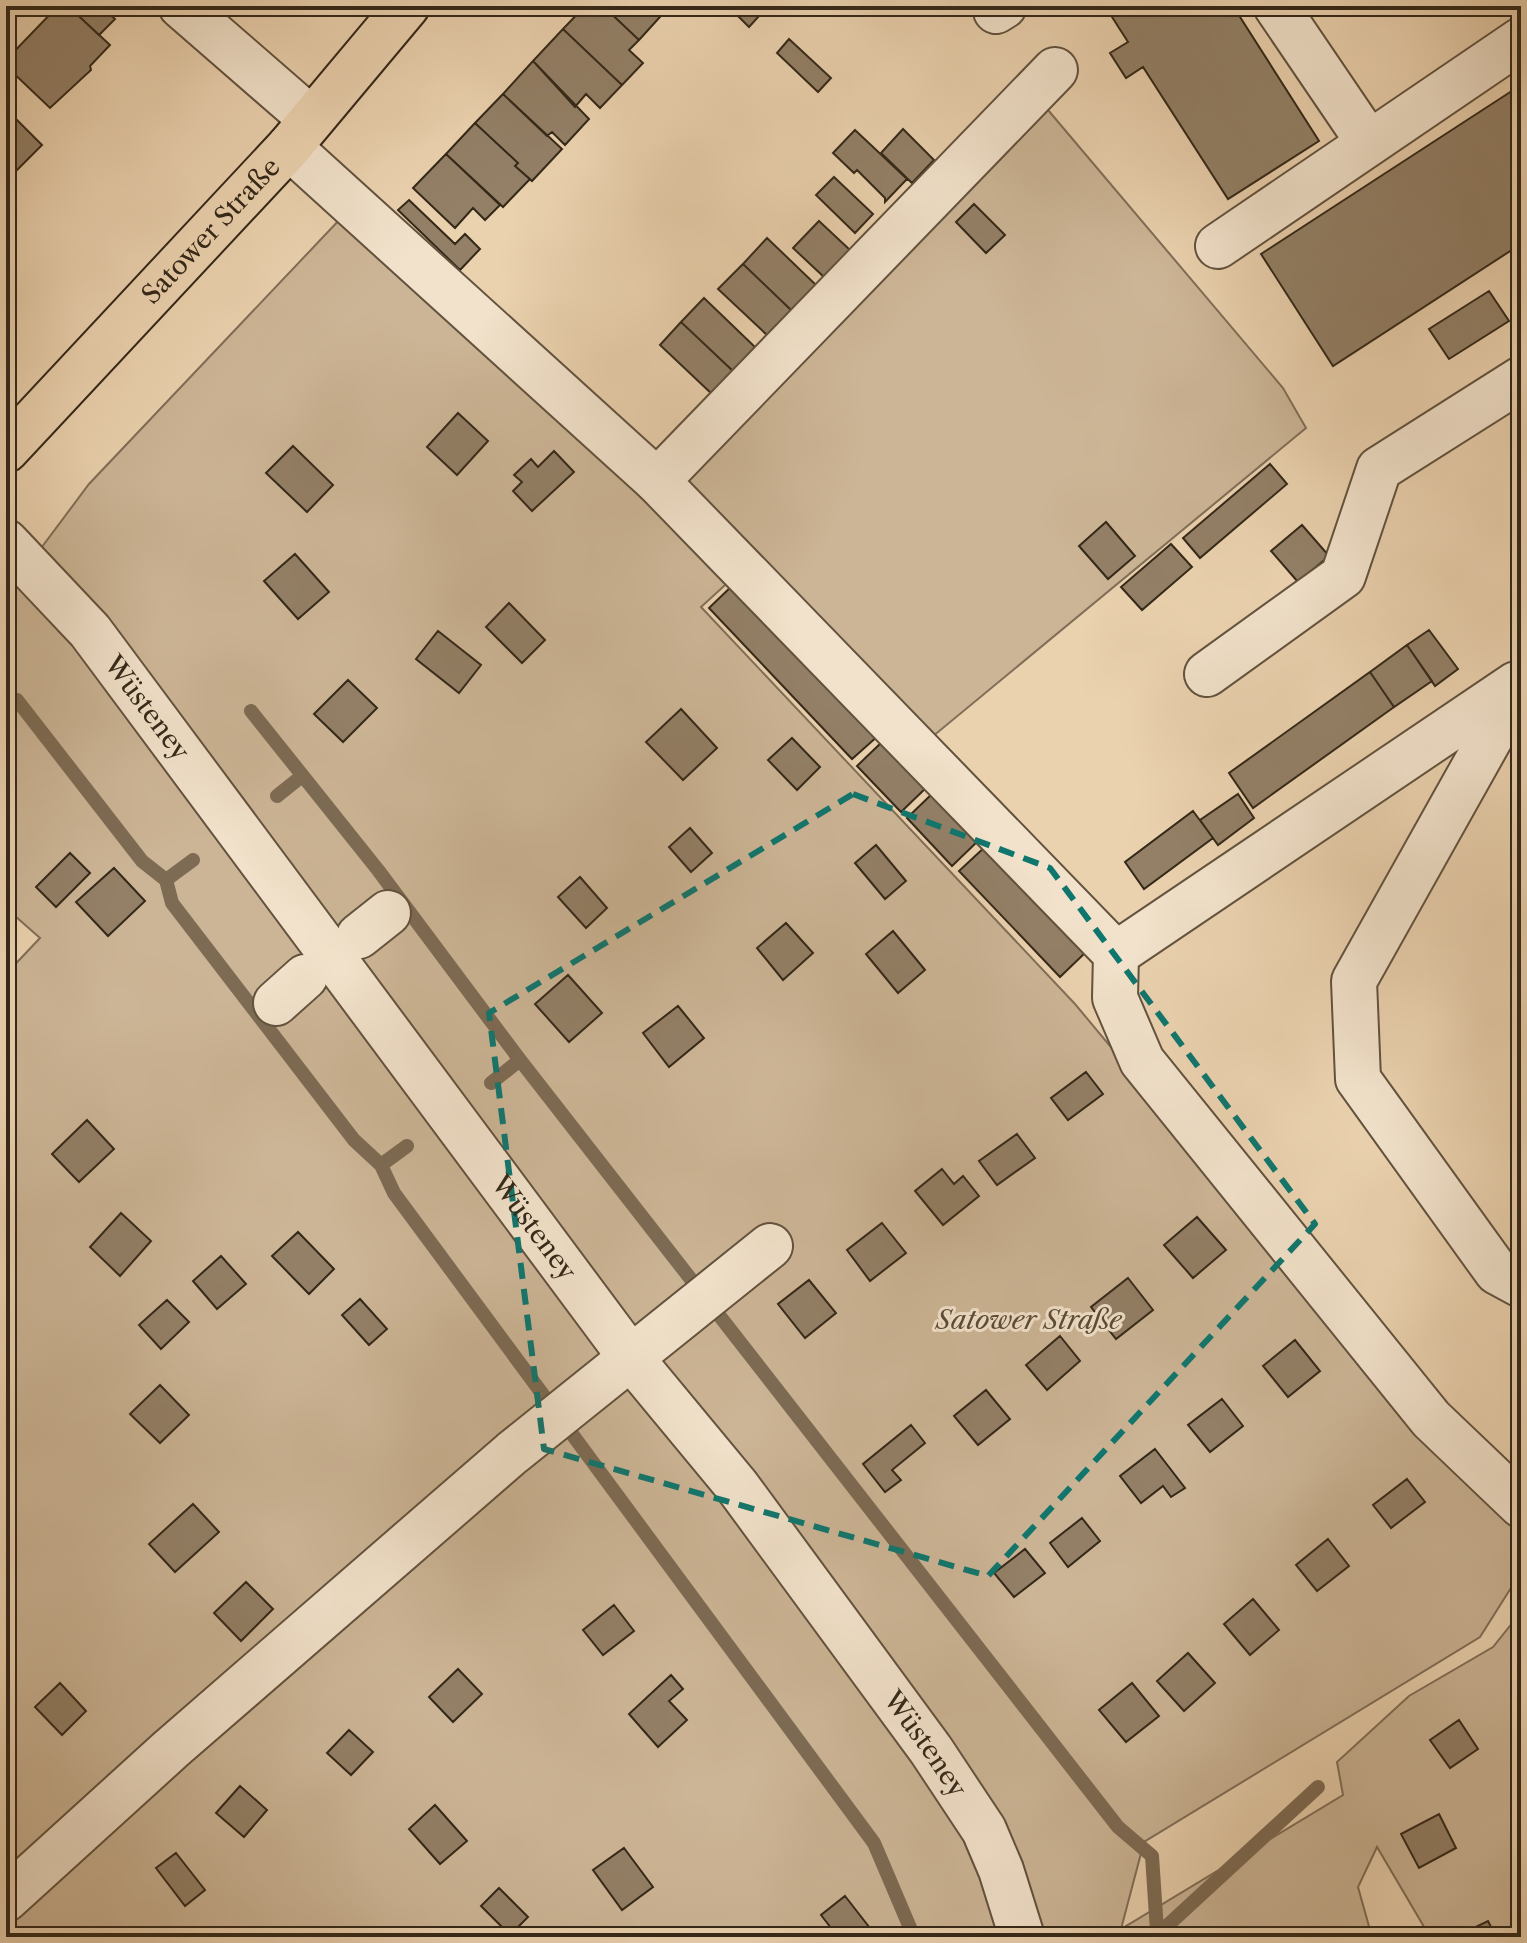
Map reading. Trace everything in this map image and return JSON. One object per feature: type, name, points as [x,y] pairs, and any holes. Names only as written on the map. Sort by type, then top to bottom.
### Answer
[{"type":"main road","name":"Satower Straße","points":[[6,450],[300,133],[407,6]]},
{"type":"street","points":[[181,6],[300,133],[657,481],[1116,954],[1115,998],[1142,1061],[1431,1419],[1521,1505]]},
{"type":"street","points":[[1276,6],[1369,143]]},
{"type":"street","points":[[1218,246],[1521,40]]},
{"type":"street","points":[[657,481],[1055,70]]},
{"type":"street","points":[[1207,674],[1343,576],[1379,469],[1521,379]]},
{"type":"street","name":"Wüsteney","points":[[6,542],[90,631],[631,1358],[737,1486],[959,1789],[984,1830],[1001,1870],[1022,1937]]},
{"type":"street","points":[[1116,954],[1521,682]]},
{"type":"street","points":[[1521,682],[1354,981],[1358,1079],[1497,1272],[1521,1285]]},
{"type":"street","points":[[6,1899],[171,1749],[512,1453],[561,1417],[770,1246]]},
{"type":"highlighted area","points":[[853,794],[1050,868],[1315,1224],[988,1576],[544,1449],[489,1013]]},
{"type":"green space","points":[[1048,110],[1283,388],[1306,428],[926,742],[691,493],[689,476]]},
{"type":"green space","points":[[343,216],[735,576],[701,607],[1075,1004],[1210,1166],[1419,1431],[1521,1536],[1521,1572],[1480,1637],[1144,1842],[1121,1929],[1343,1795],[1337,1762],[1409,1696],[1493,1647],[1521,1612],[1521,1937],[1430,1937],[1377,1847],[1358,1887],[1372,1937],[6,1937],[6,974],[40,938],[6,908],[6,595],[89,484]]},
{"type":"building","points":[[58,6],[68,6],[110,45],[90,66],[91,70],[50,108],[6,66],[6,60]]},
{"type":"building","points":[[68,6],[101,6],[115,19],[99,35]]},
{"type":"building","points":[[585,6],[603,6],[639,40],[629,50],[643,63],[622,85],[563,29]]},
{"type":"building","points":[[603,6],[668,6],[669,7],[639,40]]},
{"type":"building","points":[[728,6],[768,6],[749,27]]},
{"type":"building","points":[[1105,6],[1233,6],[1319,141],[1228,199],[1143,67],[1126,78],[1110,53],[1128,42]]},
{"type":"building","points":[[563,29],[622,85],[600,108],[586,94],[575,107],[533,61]]},
{"type":"building","points":[[789,39],[831,78],[818,92],[777,53]]},
{"type":"building","points":[[533,61],[589,119],[565,145],[552,132],[547,136],[503,94]]},
{"type":"building","points":[[1521,85],[1521,244],[1333,366],[1261,254]]},
{"type":"building","points":[[503,94],[562,149],[532,181],[515,166],[518,163],[475,123]]},
{"type":"building","points":[[6,109],[42,145],[14,173],[6,165]]},
{"type":"building","points":[[475,123],[518,163],[515,166],[530,179],[503,207],[446,154]]},
{"type":"building","points":[[903,129],[934,160],[912,183],[881,153]]},
{"type":"building","points":[[855,130],[907,179],[885,202],[885,198],[857,170],[854,173],[833,153]]},
{"type":"building","points":[[446,154],[500,205],[485,220],[473,208],[455,228],[413,188]]},
{"type":"building","points":[[834,177],[873,214],[855,233],[816,195]]},
{"type":"building","points":[[409,200],[455,244],[465,234],[480,249],[460,270],[398,210]]},
{"type":"building","points":[[974,204],[1005,235],[986,253],[956,222]]},
{"type":"building","points":[[819,221],[850,250],[824,277],[793,248]]},
{"type":"building","points":[[767,238],[816,285],[792,311],[743,264]]},
{"type":"building","points":[[743,264],[792,311],[768,336],[718,289]]},
{"type":"building","points":[[1489,291],[1509,321],[1449,359],[1429,329]]},
{"type":"building","points":[[704,298],[757,349],[734,372],[681,322]]},
{"type":"building","points":[[681,322],[734,372],[713,395],[660,345]]},
{"type":"building","points":[[458,413],[488,441],[457,475],[427,447]]},
{"type":"building","points":[[293,446],[333,485],[307,512],[266,473]]},
{"type":"building","points":[[554,451],[574,472],[532,511],[513,491],[522,482],[514,475],[531,459],[538,467]]},
{"type":"building","points":[[1270,464],[1287,484],[1200,558],[1183,538]]},
{"type":"building","points":[[1106,522],[1135,556],[1108,579],[1079,546]]},
{"type":"building","points":[[1302,525],[1329,556],[1298,582],[1271,551]]},
{"type":"building","points":[[1171,544],[1192,567],[1142,610],[1121,587]]},
{"type":"building","points":[[295,554],[329,592],[298,619],[264,581]]},
{"type":"building","points":[[735,583],[879,735],[852,759],[709,608]]},
{"type":"building","points":[[509,603],[545,640],[522,663],[486,627]]},
{"type":"building","points":[[1429,630],[1458,669],[1435,686],[1407,645]]},
{"type":"building","points":[[438,631],[481,665],[459,693],[416,659]]},
{"type":"building","points":[[1407,645],[1432,681],[1394,707],[1370,672]]},
{"type":"building","points":[[1370,672],[1394,707],[1253,808],[1229,773]]},
{"type":"building","points":[[348,680],[377,708],[343,742],[314,714]]},
{"type":"building","points":[[681,709],[717,748],[683,780],[646,742]]},
{"type":"building","points":[[792,738],[820,767],[797,790],[768,760]]},
{"type":"building","points":[[884,740],[928,786],[901,812],[857,766]]},
{"type":"building","points":[[934,792],[980,839],[952,866],[907,818]]},
{"type":"building","points":[[1238,794],[1254,818],[1218,845],[1200,820]]},
{"type":"building","points":[[1193,811],[1213,838],[1144,889],[1125,862]]},
{"type":"building","points":[[690,828],[712,853],[691,872],[669,847]]},
{"type":"building","points":[[876,845],[906,881],[885,899],[855,863]]},
{"type":"building","points":[[986,846],[1087,951],[1060,977],[959,871]]},
{"type":"building","points":[[70,853],[90,873],[56,907],[36,887]]},
{"type":"building","points":[[114,868],[145,901],[108,936],[76,902]]},
{"type":"building","points":[[580,877],[607,908],[586,928],[558,897]]},
{"type":"building","points":[[786,923],[813,953],[783,980],[757,948]]},
{"type":"building","points":[[893,931],[925,970],[898,993],[866,954]]},
{"type":"building","points":[[568,975],[602,1013],[569,1042],[535,1004]]},
{"type":"building","points":[[678,1006],[704,1038],[669,1067],[643,1033]]},
{"type":"building","points":[[1086,1072],[1103,1094],[1068,1120],[1051,1098]]},
{"type":"building","points":[[87,1120],[114,1149],[79,1182],[52,1154]]},
{"type":"building","points":[[1017,1134],[1035,1158],[997,1185],[979,1161]]},
{"type":"building","points":[[942,1169],[954,1184],[963,1176],[979,1196],[943,1225],[915,1191]]},
{"type":"building","points":[[121,1213],[151,1241],[120,1276],[90,1247]]},
{"type":"building","points":[[1197,1217],[1226,1250],[1193,1278],[1164,1245]]},
{"type":"building","points":[[882,1223],[906,1253],[870,1281],[847,1250]]},
{"type":"building","points":[[298,1232],[334,1269],[309,1294],[272,1256]]},
{"type":"building","points":[[221,1256],[246,1284],[217,1309],[193,1281]]},
{"type":"building","points":[[1128,1278],[1153,1310],[1116,1339],[1091,1307]]},
{"type":"building","points":[[809,1280],[836,1313],[805,1338],[778,1304]]},
{"type":"building","points":[[360,1299],[387,1329],[369,1345],[342,1315]]},
{"type":"building","points":[[167,1300],[189,1322],[161,1349],[139,1325]]},
{"type":"building","points":[[1060,1336],[1080,1361],[1047,1390],[1026,1365]]},
{"type":"building","points":[[1295,1340],[1320,1371],[1288,1397],[1263,1366]]},
{"type":"building","points":[[160,1385],[189,1415],[160,1443],[130,1414]]},
{"type":"building","points":[[986,1390],[1010,1419],[978,1445],[954,1416]]},
{"type":"building","points":[[1222,1399],[1243,1426],[1210,1452],[1188,1425]]},
{"type":"building","points":[[911,1425],[925,1443],[892,1470],[901,1480],[885,1492],[863,1464]]},
{"type":"building","points":[[1155,1449],[1185,1488],[1171,1497],[1163,1486],[1141,1503],[1120,1476]]},
{"type":"building","points":[[1407,1479],[1425,1502],[1391,1528],[1373,1505]]},
{"type":"building","points":[[193,1504],[219,1532],[175,1572],[149,1544]]},
{"type":"building","points":[[1082,1518],[1100,1541],[1068,1567],[1050,1543]]},
{"type":"building","points":[[1328,1539],[1349,1566],[1317,1591],[1296,1565]]},
{"type":"building","points":[[1025,1549],[1045,1573],[1014,1597],[994,1573]]},
{"type":"building","points":[[246,1582],[273,1609],[241,1641],[214,1613]]},
{"type":"building","points":[[1253,1599],[1279,1630],[1250,1655],[1224,1624]]},
{"type":"building","points":[[614,1605],[634,1631],[603,1655],[583,1630]]},
{"type":"building","points":[[1188,1653],[1215,1683],[1184,1711],[1157,1681]]},
{"type":"building","points":[[458,1669],[482,1694],[453,1722],[429,1697]]},
{"type":"building","points":[[671,1675],[683,1689],[669,1701],[687,1720],[658,1747],[629,1714]]},
{"type":"building","points":[[60,1683],[86,1711],[62,1735],[35,1707]]},
{"type":"building","points":[[1132,1683],[1159,1716],[1126,1742],[1099,1710]]},
{"type":"building","points":[[1459,1720],[1478,1749],[1450,1768],[1430,1740]]},
{"type":"building","points":[[349,1730],[373,1752],[351,1775],[327,1753]]},
{"type":"building","points":[[240,1786],[267,1810],[244,1837],[216,1813]]},
{"type":"building","points":[[435,1805],[467,1841],[440,1864],[409,1829]]},
{"type":"building","points":[[1439,1814],[1456,1848],[1419,1868],[1401,1834]]},
{"type":"building","points":[[624,1848],[653,1887],[622,1910],[593,1870]]},
{"type":"building","points":[[176,1853],[205,1890],[185,1906],[156,1868]]},
{"type":"building","points":[[499,1888],[528,1917],[510,1935],[481,1906]]},
{"type":"building","points":[[845,1896],[873,1932],[866,1937],[838,1937],[821,1915]]},
{"type":"building","points":[[1488,1921],[1496,1937],[1455,1937]]},
{"type":"waterway","points":[[17,700],[142,861],[166,880],[172,903],[354,1140],[381,1165],[394,1193],[874,1843],[914,1937]]},
{"type":"waterway","points":[[251,711],[378,870],[520,1060],[1118,1827],[1152,1856],[1157,1931]]},
{"type":"waterway","points":[[277,796],[302,776]]},
{"type":"waterway","points":[[166,880],[193,860]]},
{"type":"waterway","points":[[491,1083],[520,1060]]},
{"type":"waterway","points":[[381,1165],[407,1146]]},
{"type":"waterway","points":[[1155,1937],[1318,1787]]}]
